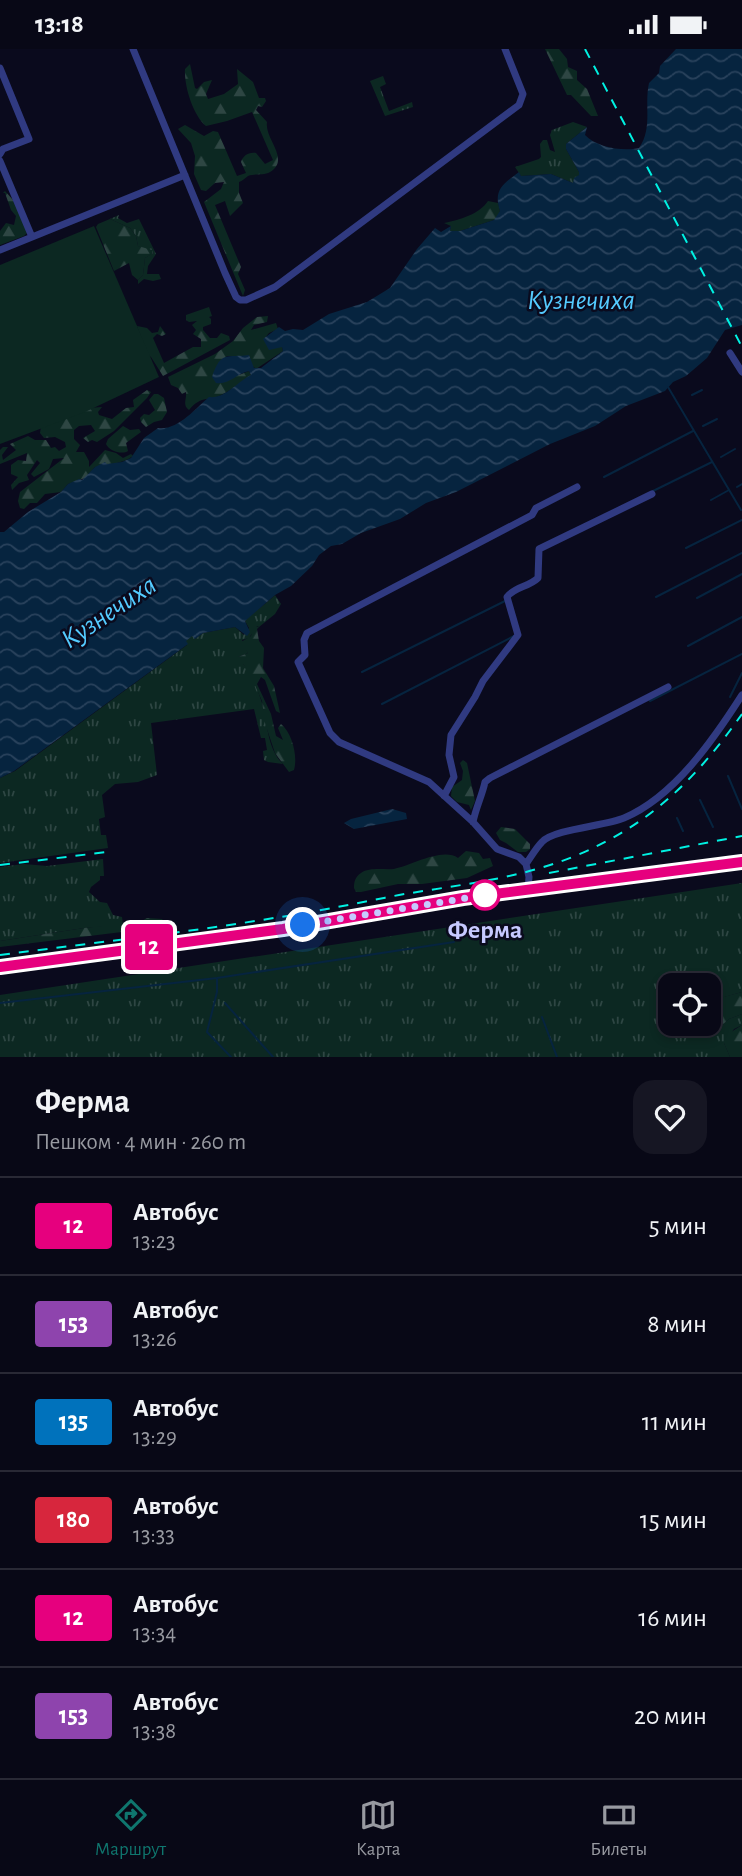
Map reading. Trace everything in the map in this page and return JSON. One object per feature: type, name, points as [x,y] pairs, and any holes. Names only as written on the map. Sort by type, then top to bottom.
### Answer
[{"type":"main road","points":[[0,967],[283,929],[450,900],[742,862]]},
{"type":"street","points":[[133,49],[225,272],[240,300],[275,287],[519,105],[523,94],[505,49]]},
{"type":"street","points":[[0,68],[29,139],[3,149],[0,154]]},
{"type":"street","points":[[0,161],[32,237]]},
{"type":"street","points":[[0,250],[185,175]]},
{"type":"street","points":[[730,353],[742,372]]},
{"type":"street","points":[[528,889],[526,864],[519,857],[497,849],[473,822],[429,782],[339,742],[330,733],[298,662],[305,655],[307,633],[532,515],[536,508],[577,488]]},
{"type":"street","points":[[444,796],[454,777],[449,755],[451,735],[483,681],[516,639],[518,627],[507,597],[536,581],[539,576],[539,549],[652,493]]},
{"type":"street","points":[[473,822],[477,800],[483,793],[485,782],[490,778],[668,688]]},
{"type":"street","points":[[526,864],[546,839],[615,821],[641,810],[673,783],[704,751],[742,695]]},
{"type":"green space","points":[[545,49],[559,49],[567,59],[568,67],[577,71],[577,80],[587,89],[598,116],[591,116],[571,95],[567,95]]},
{"type":"green space","points":[[190,64],[195,88],[212,80],[206,94],[208,99],[224,94],[238,84],[237,69],[253,82],[259,98],[265,98],[266,101],[256,110],[267,122],[277,155],[276,167],[270,172],[251,175],[239,182],[243,203],[230,216],[225,201],[215,205],[241,267],[238,274],[245,290],[243,296],[204,202],[221,189],[224,182],[215,183],[206,191],[201,190],[194,174],[195,156],[191,143],[178,129],[185,125],[204,136],[213,131],[218,132],[237,176],[246,173],[241,162],[248,154],[256,153],[265,164],[273,160],[252,112],[206,126],[201,121],[193,108],[186,84],[185,69]]},
{"type":"green space","points":[[383,76],[386,84],[380,87],[389,111],[412,102],[413,107],[385,116],[370,81]]},
{"type":"green space","points":[[573,122],[587,127],[566,144],[566,149],[579,172],[573,183],[551,174],[521,176],[515,167],[539,159],[540,144],[543,140],[547,140],[550,150],[555,152],[550,135],[552,130]]},
{"type":"green space","points":[[5,191],[13,200],[28,232],[0,245],[0,231],[6,223],[14,225],[16,216],[3,193]]},
{"type":"green space","points":[[488,201],[498,203],[500,211],[494,220],[460,231],[450,231],[451,226],[444,223],[475,213]]},
{"type":"green space","points":[[119,215],[118,218],[127,223],[139,219],[156,254],[148,266],[147,274],[159,274],[161,279],[144,279],[138,284],[143,275],[145,258],[153,253],[138,246],[136,236],[130,228],[110,219]]},
{"type":"green space","points":[[110,219],[130,228],[136,236],[138,246],[152,250],[152,254],[145,258],[143,275],[138,280],[132,275],[129,263],[114,271],[96,227]]},
{"type":"green space","points":[[94,226],[159,377],[85,412],[0,444],[0,265]]},
{"type":"green space","points":[[209,307],[211,324],[203,327],[203,330],[210,338],[217,338],[221,333],[229,336],[230,340],[163,376],[148,355],[137,326],[147,328],[152,333],[158,332],[160,326],[166,334],[157,334],[153,338],[164,363],[193,347],[201,347],[201,339],[193,334],[196,330],[192,325],[197,321],[189,322],[186,315]]},
{"type":"green space","points":[[268,316],[267,322],[254,325],[251,330],[276,323],[278,329],[264,339],[268,346],[282,347],[283,351],[256,369],[241,356],[227,356],[216,367],[239,375],[249,371],[251,375],[227,392],[202,400],[189,410],[185,404],[186,392],[182,394],[178,388],[171,385],[168,377],[215,354],[233,341],[243,328],[257,317]]},
{"type":"green space","points":[[147,390],[151,392],[147,398],[114,431],[97,442],[88,442],[83,438],[95,431],[91,425],[79,426],[74,430],[74,439],[80,445],[76,452],[84,452],[89,467],[105,450],[123,458],[131,454],[133,456],[120,462],[95,467],[85,478],[68,484],[61,492],[45,494],[37,503],[20,508],[20,492],[64,458],[53,459],[49,469],[34,477],[31,474],[40,463],[37,460],[27,475],[29,480],[19,483],[12,490],[11,485],[18,477],[11,474],[11,465],[18,460],[26,461],[27,453],[0,464],[0,450],[3,447],[8,447],[2,455],[3,460],[16,450],[10,444],[28,436],[35,440],[46,440],[51,448],[55,447],[59,451],[66,447],[65,442],[55,437],[44,438],[40,433],[41,427],[89,408],[102,407],[99,415],[112,419],[126,408],[134,407],[133,400]]},
{"type":"green space","points":[[154,394],[164,398],[167,412],[162,420],[146,427],[140,418],[155,410],[149,400]]},
{"type":"green space","points":[[123,426],[130,430],[139,429],[141,432],[126,443],[128,451],[110,449],[106,444],[108,439]]},
{"type":"green space","points":[[275,595],[281,604],[275,614],[257,626],[249,638],[242,640],[248,653],[238,657],[254,680],[270,742],[283,764],[264,760],[263,751],[267,750],[265,738],[261,738],[254,709],[151,723],[157,775],[138,782],[115,784],[102,795],[105,817],[99,819],[101,835],[106,835],[108,848],[0,863],[0,778],[15,771],[187,645],[185,641],[193,635],[195,639],[203,633],[235,627],[244,635],[249,628],[245,621]]},
{"type":"green space","points":[[254,626],[259,627],[259,641],[264,648],[263,668],[274,686],[280,713],[276,711],[265,680],[261,677],[257,684],[271,714],[276,736],[283,740],[278,728],[281,724],[291,739],[295,764],[294,770],[289,772],[275,753],[265,723],[262,701],[250,674],[244,665],[237,661],[238,657],[248,653],[241,642],[251,636]]},
{"type":"green space","points":[[463,760],[467,763],[475,801],[471,810],[469,805],[457,802],[451,796],[452,787],[462,780],[460,763]]},
{"type":"green space","points":[[501,827],[515,829],[530,844],[530,849],[518,852],[500,840],[496,833]]},
{"type":"green space","points":[[466,851],[479,853],[483,859],[490,858],[493,866],[467,878],[398,884],[361,892],[356,892],[354,888],[356,878],[365,871],[394,869],[435,856],[451,855],[458,858]]},
{"type":"green space","points":[[103,859],[104,876],[100,876],[100,880],[89,892],[100,902],[107,903],[113,915],[122,917],[123,925],[0,941],[0,867],[24,864],[47,866]]},
{"type":"green space","points":[[742,883],[742,992],[721,998],[721,973],[658,973],[658,1036],[721,1036],[721,1026],[729,1019],[742,1014],[742,1025],[734,1029],[724,1043],[730,1057],[0,1057],[0,995]]},
{"type":"green space","points":[[147,918],[162,919],[164,922],[146,929],[0,947],[0,941],[140,922]]},
{"type":"green space","points":[[742,992],[742,1014],[729,1019],[721,1026],[721,998]]},
{"type":"green space","points":[[742,1025],[742,1057],[730,1057],[724,1043],[725,1036]]},
{"type":"water","name":"Кузнечиха","points":[[676,49],[742,49],[742,325],[725,330],[707,358],[686,376],[673,382],[665,391],[626,406],[595,426],[550,444],[456,492],[426,503],[400,519],[361,533],[342,544],[331,546],[319,555],[312,566],[291,586],[275,595],[245,621],[250,632],[247,636],[235,627],[203,633],[195,639],[192,636],[186,641],[188,644],[14,771],[0,778],[0,532],[4,532],[28,512],[61,492],[68,484],[82,480],[95,467],[105,462],[122,462],[131,458],[144,438],[158,428],[179,423],[209,397],[226,393],[251,375],[249,371],[225,382],[216,383],[212,377],[222,359],[249,355],[254,368],[261,368],[283,351],[282,347],[269,350],[263,339],[279,327],[285,331],[303,330],[329,314],[367,302],[390,288],[435,228],[441,232],[451,226],[450,231],[460,231],[494,220],[500,211],[498,198],[501,188],[519,172],[521,176],[551,174],[573,183],[579,172],[566,149],[566,144],[587,127],[585,135],[603,145],[625,149],[639,148],[646,133],[649,83]]},
{"type":"water","points":[[392,809],[406,813],[407,819],[354,829],[344,823],[351,819]]},
{"type":"waterway","points":[[668,387],[741,510]]},
{"type":"waterway","points":[[692,395],[702,390]]},
{"type":"waterway","points":[[703,426],[717,419]]},
{"type":"waterway","points":[[604,477],[693,431]]},
{"type":"waterway","points":[[721,457],[735,449]]},
{"type":"waterway","points":[[651,492],[712,462]]},
{"type":"waterway","points":[[737,487],[742,484]]},
{"type":"waterway","points":[[711,500],[729,490]]},
{"type":"waterway","points":[[686,548],[742,520]]},
{"type":"waterway","points":[[656,597],[742,553]]},
{"type":"waterway","points":[[697,598],[742,574]]},
{"type":"waterway","points":[[362,672],[505,601]]},
{"type":"waterway","points":[[688,646],[742,617]]},
{"type":"waterway","points":[[382,704],[514,636]]},
{"type":"waterway","points":[[650,701],[742,654]]},
{"type":"waterway","points":[[730,697],[742,673]]},
{"type":"waterway","points":[[728,776],[742,809]]},
{"type":"waterway","points":[[700,800],[713,827]]},
{"type":"waterway","points":[[677,818],[683,831]]},
{"type":"waterway","points":[[0,1003],[217,978],[454,942]]},
{"type":"waterway","points":[[217,979],[217,992],[207,1032],[231,1057]]},
{"type":"waterway","points":[[225,1003],[273,1057]]},
{"type":"waterway","points":[[542,1017],[557,1057]]},
{"type":"railway","points":[[585,49],[742,347]]},
{"type":"railway","points":[[0,955],[289,916],[488,880],[554,864],[602,844],[649,815],[689,779],[742,714]]},
{"type":"railway","points":[[549,873],[742,836]]},
{"type":"railway","points":[[0,865],[107,852]]},
{"type":"bus line","name":"12","points":[[0,967],[283,929],[398,908],[554,885],[742,862]]},
{"type":"place","name":"Ферма","points":[[485,895]]},
{"type":"route","points":[[303,925],[485,895]]}]
